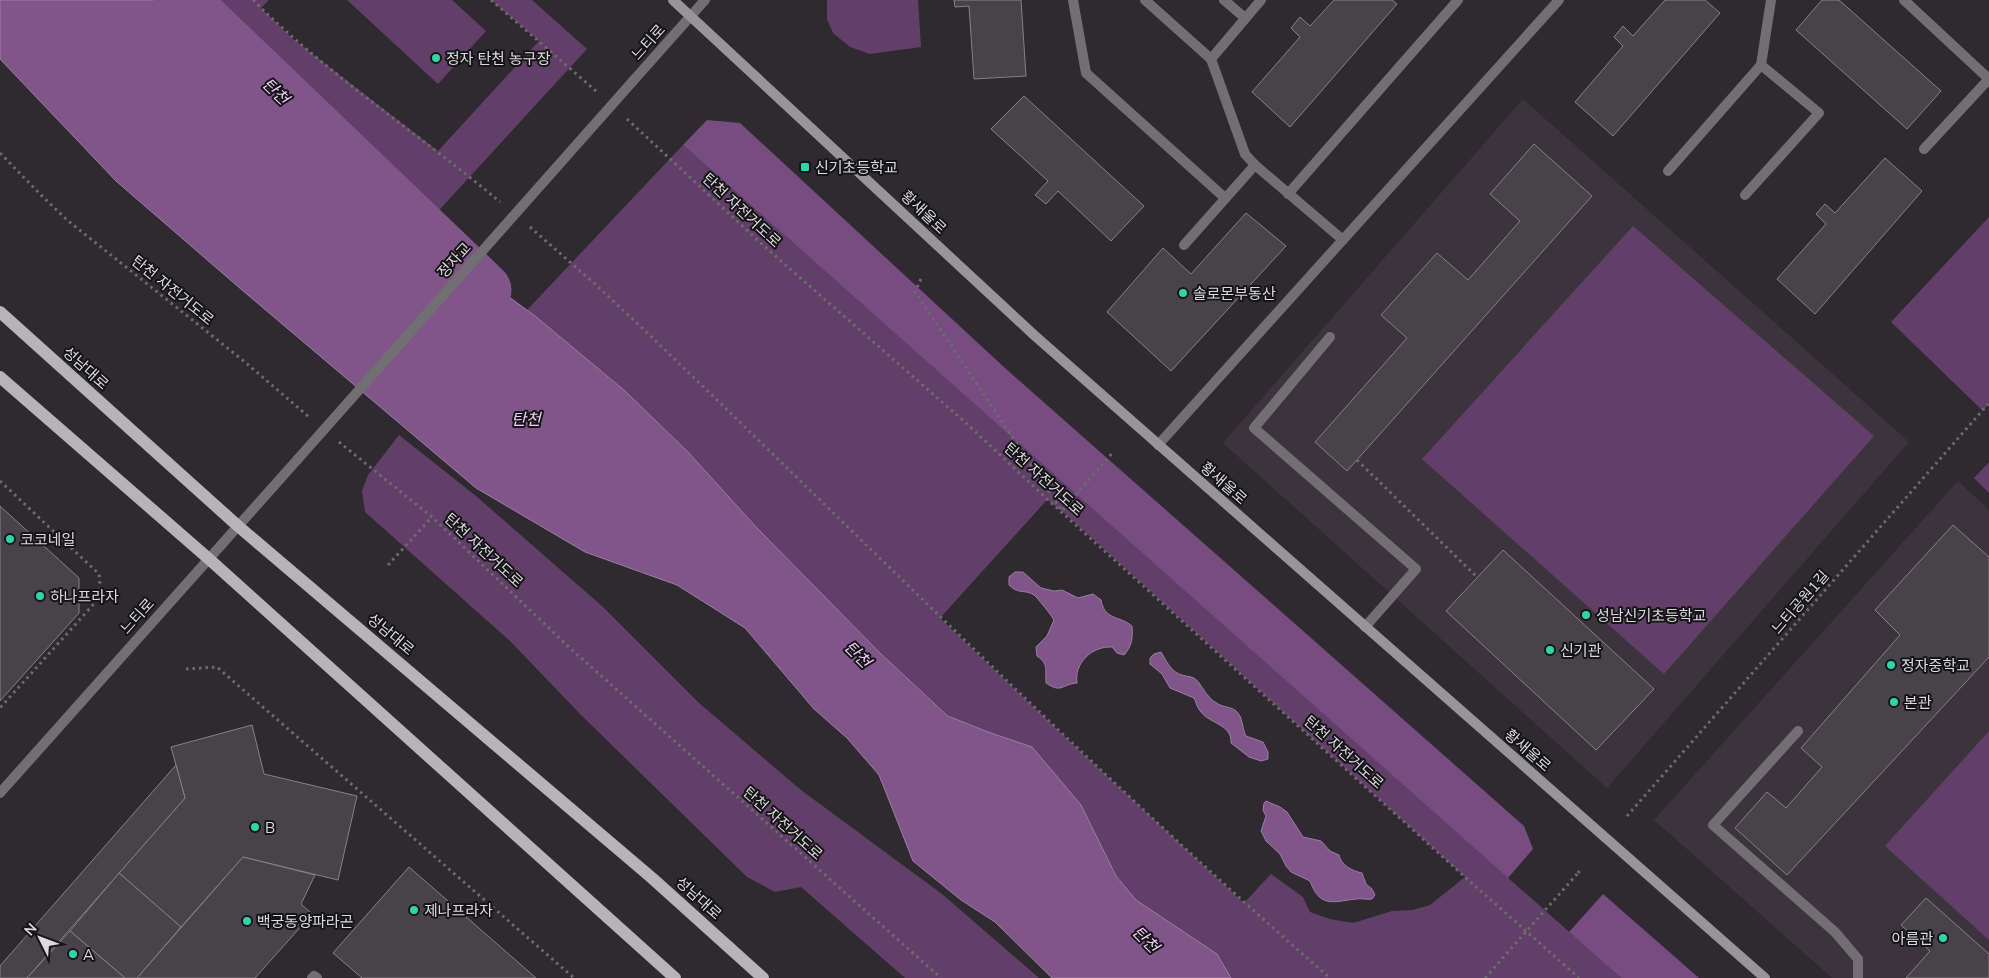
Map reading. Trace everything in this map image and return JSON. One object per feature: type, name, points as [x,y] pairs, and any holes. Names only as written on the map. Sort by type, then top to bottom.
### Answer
[{"type":"main road","name":"황새울로","points":[[673,0],[1027,329],[1765,978]]},
{"type":"main road","name":"성남대로","points":[[0,312],[238,526],[645,872],[764,978]]},
{"type":"main road","points":[[0,377],[209,559],[676,978]]},
{"type":"street","name":"느티로","points":[[634,81],[705,0]]},
{"type":"street","points":[[1074,0],[1086,73],[1225,198]]},
{"type":"street","points":[[1145,0],[1211,59],[1245,154],[1288,194],[1343,240]]},
{"type":"street","points":[[1224,0],[1245,18]]},
{"type":"street","points":[[1211,59],[1261,0]]},
{"type":"street","points":[[1288,194],[1458,0]]},
{"type":"street","points":[[1158,445],[1558,0]]},
{"type":"street","points":[[1668,172],[1762,65],[1771,0]]},
{"type":"street","points":[[1904,0],[1989,79],[1924,149]]},
{"type":"street","points":[[1746,195],[1818,113],[1762,65]]},
{"type":"street","name":"정자교","points":[[297,460],[634,81]]},
{"type":"street","points":[[1184,245],[1255,165]]},
{"type":"street","points":[[1330,336],[1254,428],[1416,569],[1365,627]]},
{"type":"street","name":"느티로","points":[[0,793],[297,460]]},
{"type":"street","points":[[1798,731],[1713,825],[1835,932],[1858,959],[1858,978]]},
{"type":"street","points":[[312,978],[314,976],[317,978]]},
{"type":"path","points":[[253,0],[293,39],[456,165],[501,203]]},
{"type":"path","points":[[491,0],[602,96]]},
{"type":"path","name":"탄천 자전거도로","points":[[623,115],[765,247],[966,423],[1047,500],[1062,511],[1458,871],[1579,978]]},
{"type":"path","name":"탄천 자전거도로","points":[[0,153],[67,220],[245,362],[311,418]]},
{"type":"path","points":[[523,222],[561,253],[625,313],[1082,753],[1245,904],[1330,978]]},
{"type":"path","points":[[921,279],[914,292],[1062,511],[1114,451]]},
{"type":"path","name":"느티공원1길","points":[[1627,816],[1989,403]]},
{"type":"path","name":"탄천 자전거도로","points":[[333,437],[376,474],[432,517],[571,649],[941,978]]},
{"type":"path","points":[[1357,460],[1477,577]]},
{"type":"path","points":[[0,480],[98,574],[102,596],[0,708]]},
{"type":"path","points":[[388,565],[432,517]]},
{"type":"path","points":[[186,669],[217,667],[574,978]]},
{"type":"path","points":[[1485,978],[1579,871]]},
{"type":"shaded area","points":[[163,0],[269,0],[261,8],[293,39],[438,151],[539,41],[491,0],[532,0],[587,49],[420,231],[368,193],[269,111]]},
{"type":"shaded area","name":"정자 탄천 농구장","points":[[347,0],[452,0],[486,31],[438,84]]},
{"type":"shaded area","points":[[827,0],[918,0],[921,47],[870,54],[850,47],[833,33],[827,19]]},
{"type":"shaded area","name":"성남신기초등학교","points":[[1523,99],[1909,442],[1607,788],[1223,443]]},
{"type":"shaded area","points":[[707,120],[740,123],[1005,368],[1524,826],[1533,849],[1508,878],[683,145]]},
{"type":"shaded area","points":[[683,145],[1621,978],[1231,978],[1217,954],[1136,900],[1116,876],[1081,805],[988,732],[949,716],[881,654],[757,528],[688,452],[625,391],[527,310]],"holes":[[[1047,500],[1062,511],[1465,877],[1430,905],[1412,910],[1392,911],[1353,923],[1330,919],[1310,912],[1303,897],[1271,874],[1244,903],[940,618]]]},
{"type":"shaded area","points":[[1989,217],[1989,403],[1983,411],[1891,322]]},
{"type":"shaded area","points":[[1633,226],[1874,436],[1664,674],[1422,459]]},
{"type":"shaded area","points":[[399,435],[476,496],[602,606],[699,703],[801,790],[942,894],[1039,978],[905,978],[801,887],[775,892],[747,877],[581,715],[510,641],[365,512],[362,491],[368,475]]},
{"type":"shaded area","points":[[1989,462],[1989,493],[1974,478]]},
{"type":"shaded area","name":"정자중학교","points":[[1958,481],[1989,510],[1989,978],[1832,978],[1654,820]]},
{"type":"shaded area","points":[[1989,731],[1989,940],[1885,846]]},
{"type":"shaded area","points":[[1603,894],[1699,978],[1621,978],[1569,932]]},
{"type":"water","name":"탄천","points":[[0,0],[163,0],[269,111],[368,193],[535,316],[625,391],[688,452],[757,528],[881,654],[948,716],[1032,747],[1081,805],[1116,876],[1136,900],[1217,954],[1231,978],[1052,978],[995,922],[961,900],[913,861],[879,775],[847,738],[814,709],[745,628],[677,585],[585,552],[476,488],[116,181],[0,59]]},
{"type":"water","points":[[1015,572],[1023,572],[1041,588],[1054,591],[1062,590],[1078,598],[1093,594],[1101,600],[1103,607],[1109,615],[1132,626],[1131,642],[1127,652],[1124,655],[1117,653],[1112,647],[1098,649],[1081,663],[1078,669],[1077,683],[1055,688],[1046,683],[1045,665],[1037,656],[1036,647],[1047,636],[1054,620],[1034,595],[1016,590],[1009,585],[1009,577]]},
{"type":"water","points":[[1161,652],[1173,670],[1181,675],[1194,678],[1213,701],[1238,713],[1246,736],[1263,742],[1268,752],[1268,759],[1261,761],[1249,757],[1231,743],[1228,732],[1224,728],[1201,712],[1194,698],[1170,688],[1162,674],[1150,664],[1150,658],[1154,654]]},
{"type":"water","points":[[1266,801],[1287,812],[1303,837],[1321,841],[1330,851],[1339,855],[1342,862],[1348,867],[1362,873],[1366,884],[1375,895],[1372,899],[1328,901],[1318,896],[1310,881],[1291,872],[1280,854],[1266,841],[1261,831],[1266,816],[1263,810]]},
{"type":"building","points":[[954,0],[1021,0],[1026,76],[974,79],[969,6],[955,7]]},
{"type":"building","points":[[1334,0],[1392,0],[1397,4],[1290,127],[1252,92],[1300,37],[1291,28],[1300,17],[1310,26]]},
{"type":"building","points":[[1665,0],[1705,0],[1720,13],[1613,136],[1575,102],[1623,46],[1614,37],[1623,26],[1633,36]]},
{"type":"building","points":[[1822,0],[1839,0],[1941,91],[1907,129],[1796,30]]},
{"type":"building","points":[[1024,96],[1144,206],[1111,241],[1058,191],[1046,204],[1035,195],[1048,181],[991,129]]},
{"type":"building","points":[[1534,144],[1592,196],[1347,471],[1315,442],[1407,338],[1381,315],[1437,253],[1468,280],[1520,221],[1490,194]]},
{"type":"building","points":[[1885,158],[1922,191],[1815,314],[1777,279],[1826,224],[1816,214],[1825,204],[1835,213]]},
{"type":"building","name":"솔로몬부동산","points":[[1246,213],[1286,246],[1171,371],[1107,312],[1163,248],[1191,274]]},
{"type":"building","name":"하나프라자","points":[[0,506],[79,578],[79,613],[0,701]]},
{"type":"building","name":"본관","points":[[1953,525],[1989,557],[1989,657],[1787,875],[1735,828],[1767,792],[1786,808],[1822,767],[1801,748],[1900,635],[1875,610]]},
{"type":"building","name":"신기관","points":[[1503,550],[1654,689],[1596,750],[1446,611]]},
{"type":"building","name":"B","points":[[252,725],[264,774],[357,796],[338,880],[243,857],[181,927],[119,873],[185,798],[171,747]]},
{"type":"building","points":[[176,765],[185,798],[27,978],[0,978],[0,966]]},
{"type":"building","name":"백궁동양파라곤","points":[[243,857],[315,875],[301,904],[312,914],[255,978],[137,978]]},
{"type":"building","name":"제나프라자","points":[[409,867],[536,978],[362,978],[333,953]]},
{"type":"building","points":[[119,873],[181,927],[137,978],[125,978],[70,931]]},
{"type":"building","name":"아름관","points":[[1926,898],[1989,954],[1989,978],[1906,978],[1930,951],[1901,925]]},
{"type":"building","name":"A","points":[[70,931],[125,978],[27,978]]},
{"type":"waterway","name":"탄천","points":[[181,0],[484,290]]},
{"type":"place","name":"정자 탄천 농구장","points":[[436,58]]},
{"type":"place","name":"신기초등학교","points":[[805,167]]},
{"type":"place","name":"솔로몬부동산","points":[[1183,293]]},
{"type":"place","name":"코코네일","points":[[10,539]]},
{"type":"place","name":"하나프라자","points":[[40,596]]},
{"type":"place","name":"성남신기초등학교","points":[[1586,615]]},
{"type":"place","name":"신기관","points":[[1550,650]]},
{"type":"place","name":"정자중학교","points":[[1891,665]]},
{"type":"place","name":"본관","points":[[1894,702]]},
{"type":"place","name":"B","points":[[255,827]]},
{"type":"place","name":"제나프라자","points":[[414,910]]},
{"type":"place","name":"백궁동양파라곤","points":[[247,921]]},
{"type":"place","name":"아름관","points":[[1943,938]]},
{"type":"place","name":"A","points":[[73,954]]}]
